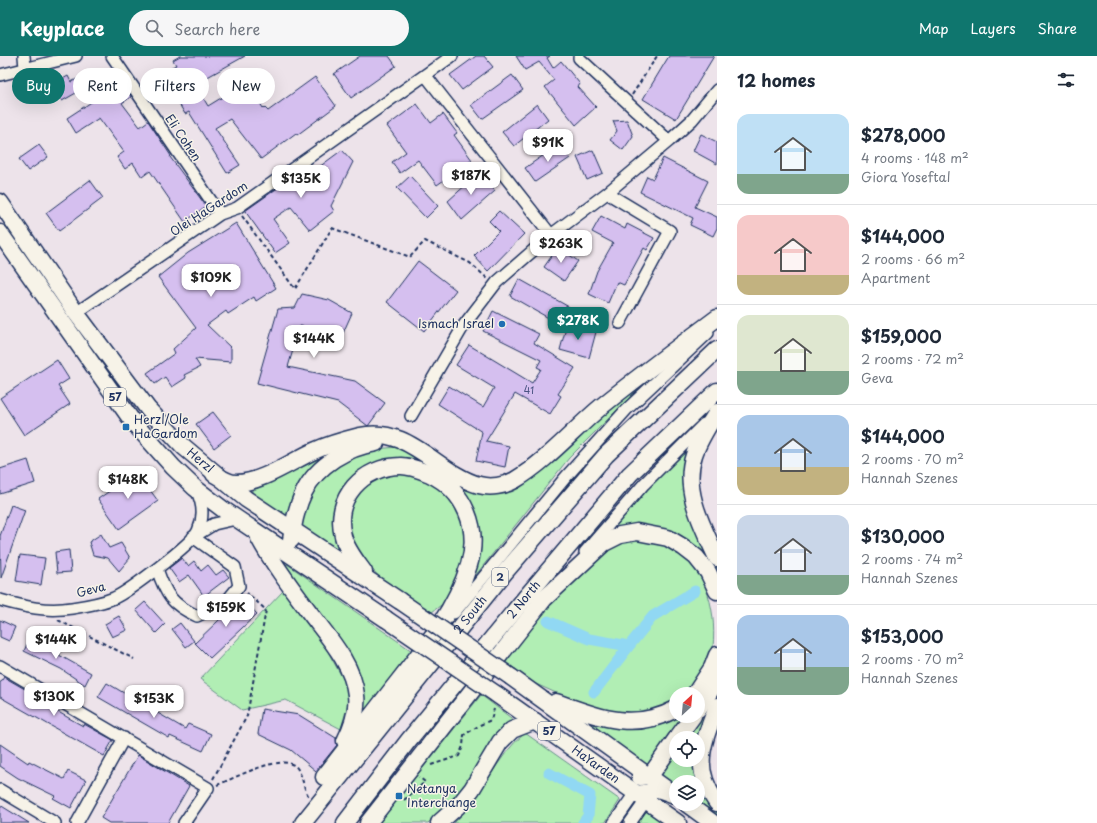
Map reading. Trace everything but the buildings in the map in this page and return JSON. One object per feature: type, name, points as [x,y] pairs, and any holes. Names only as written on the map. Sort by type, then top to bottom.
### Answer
[{"type":"highway","name":"Herzl","points":[[0,202],[76,313],[148,409],[184,447],[214,474],[246,499],[469,647]]},
{"type":"highway","name":"Herzl","points":[[0,233],[133,422],[172,467],[195,488],[236,519],[455,665]]},
{"type":"highway","points":[[214,474],[232,482],[251,480],[334,443],[364,435],[378,435],[397,439],[413,445],[454,474],[469,481],[481,485],[507,484],[536,465],[602,406],[717,318]]},
{"type":"highway","name":"2 South","points":[[303,823],[505,572],[601,461],[717,350]]},
{"type":"highway","name":"2 North","points":[[345,823],[408,742],[511,615],[625,480],[717,391]]},
{"type":"highway","points":[[717,412],[693,456],[690,476],[696,510],[717,558]]},
{"type":"highway","points":[[292,557],[291,544],[293,531],[303,492],[320,470],[331,461],[345,453],[372,443],[400,441],[413,445]]},
{"type":"highway","points":[[324,777],[429,643],[462,584],[469,564],[473,540],[470,519],[464,505],[455,493],[434,476],[414,467],[392,466],[379,470],[360,480],[347,495],[341,514],[343,537],[355,561],[373,582]]},
{"type":"highway","points":[[368,823],[544,599],[604,543],[620,535],[637,532],[668,538],[696,557],[708,572],[717,592]]},
{"type":"highway","points":[[258,534],[276,565],[335,646],[347,666],[354,682],[357,708],[347,738],[298,823]]},
{"type":"highway","name":"HaYarden","points":[[469,647],[538,696],[645,790],[678,823]]},
{"type":"highway","points":[[700,687],[712,668],[717,655]]},
{"type":"highway","name":"HaYarden","points":[[455,665],[496,701],[535,720],[601,768],[645,790],[669,795]]},
{"type":"highway","points":[[705,698],[717,680]]},
{"type":"highway","points":[[538,696],[587,714],[616,721],[653,719],[669,712]]},
{"type":"highway","points":[[717,706],[707,736],[701,761],[701,772],[706,787],[717,803]]},
{"type":"highway","points":[[440,823],[468,794],[500,742],[512,730],[535,720]]},
{"type":"highway","points":[[601,768],[630,777],[645,790],[669,751]]},
{"type":"highway","points":[[697,811],[713,823]]},
{"type":"street","points":[[24,56],[25,68],[76,56]]},
{"type":"street","name":"Eli Cohen","points":[[112,56],[220,214]]},
{"type":"street","name":"Olei HaGardom","points":[[76,313],[220,214],[237,208],[426,76],[452,56]]},
{"type":"street","points":[[580,58],[669,141]]},
{"type":"street","points":[[1,71],[12,70]]},
{"type":"street","points":[[426,76],[552,235]]},
{"type":"street","points":[[411,416],[464,325],[495,285],[552,235],[607,194],[669,141],[692,120],[717,90]]},
{"type":"street","points":[[607,194],[670,231],[620,323]]},
{"type":"street","points":[[429,643],[565,478],[626,410],[717,324]]},
{"type":"street","points":[[544,599],[644,484],[717,412]]},
{"type":"street","name":"Geva","points":[[193,537],[199,527],[202,508],[195,488]]},
{"type":"street","name":"Geva","points":[[0,600],[37,609],[56,609],[73,608],[114,598],[157,569],[193,537],[214,524],[236,519]]},
{"type":"street","points":[[157,569],[164,589],[179,608],[196,616],[226,602],[239,586],[235,567],[193,537]]},
{"type":"street","points":[[0,666],[208,788],[184,823]]},
{"type":"street","points":[[77,823],[124,738]]},
{"type":"street","points":[[0,790],[55,823]]},
{"type":"street","points":[[614,823],[645,790]]},
{"type":"street","points":[[630,823],[645,790]]},
{"type":"path","points":[[627,102],[657,56]]},
{"type":"path","points":[[237,208],[295,289],[332,228],[410,257],[425,241],[470,264],[495,285]]},
{"type":"path","points":[[208,788],[247,716],[266,610],[239,586]]},
{"type":"path","points":[[56,609],[57,620],[134,659]]},
{"type":"path","points":[[427,768],[432,764],[459,756],[463,746],[464,736],[480,725],[491,720],[496,701]]},
{"type":"path","points":[[208,788],[273,763],[285,761],[297,768],[311,800]]},
{"type":"path","points":[[402,801],[425,782],[410,769]]},
{"type":"green space","points":[[653,374],[569,458],[467,586],[475,517],[415,462],[343,492],[354,562],[300,530],[303,508],[316,483],[334,466],[373,449],[399,447],[480,491],[571,441]]},
{"type":"green space","points":[[693,445],[690,455],[717,565],[717,584],[685,545],[617,532],[612,529],[649,488]]},
{"type":"green space","points":[[335,448],[323,460],[291,525],[253,498],[251,484]]},
{"type":"green space","points":[[393,473],[412,474],[431,482],[450,497],[464,521],[466,547],[457,581],[445,602],[432,612],[383,581],[360,556],[349,535],[347,515],[353,498],[372,480]]},
{"type":"green space","points":[[637,538],[652,540],[667,545],[680,553],[699,574],[710,601],[713,616],[713,647],[706,665],[692,687],[669,687],[669,706],[663,709],[634,715],[585,706],[536,684],[503,660],[551,602],[608,548],[622,541]]},
{"type":"green space","points":[[287,564],[412,651],[359,723],[363,709],[284,567]]},
{"type":"green space","points":[[283,591],[328,652],[351,693],[341,729],[286,700],[242,710],[200,679]]},
{"type":"green space","points":[[717,686],[717,699],[701,731],[685,731],[691,723],[705,723],[705,703]]},
{"type":"green space","points":[[481,695],[515,721],[474,774],[452,800],[428,823],[379,823]]},
{"type":"green space","points":[[568,710],[669,716],[669,723],[684,723],[678,731],[669,731],[669,744],[649,771]]},
{"type":"green space","points":[[525,733],[620,800],[605,823],[454,823],[473,801],[505,754]]},
{"type":"green space","points":[[669,754],[669,767],[698,767],[701,775],[669,775],[669,786],[654,775]]},
{"type":"green space","points":[[705,783],[717,811],[717,822],[705,811]]},
{"type":"green space","points":[[646,811],[663,823],[638,823]]},
{"type":"waterway","points":[[548,621],[589,639],[629,646],[653,616],[695,591]]},
{"type":"waterway","points":[[594,692],[629,646]]},
{"type":"waterway","points":[[549,773],[590,795],[588,816],[583,823]]},
{"type":"place","name":"Ismach Israel","points":[[502,324]]},
{"type":"place","name":"Herzl/Ole HaGardom","points":[[126,427]]},
{"type":"place","name":"Netanya Interchange","points":[[399,796]]}]
